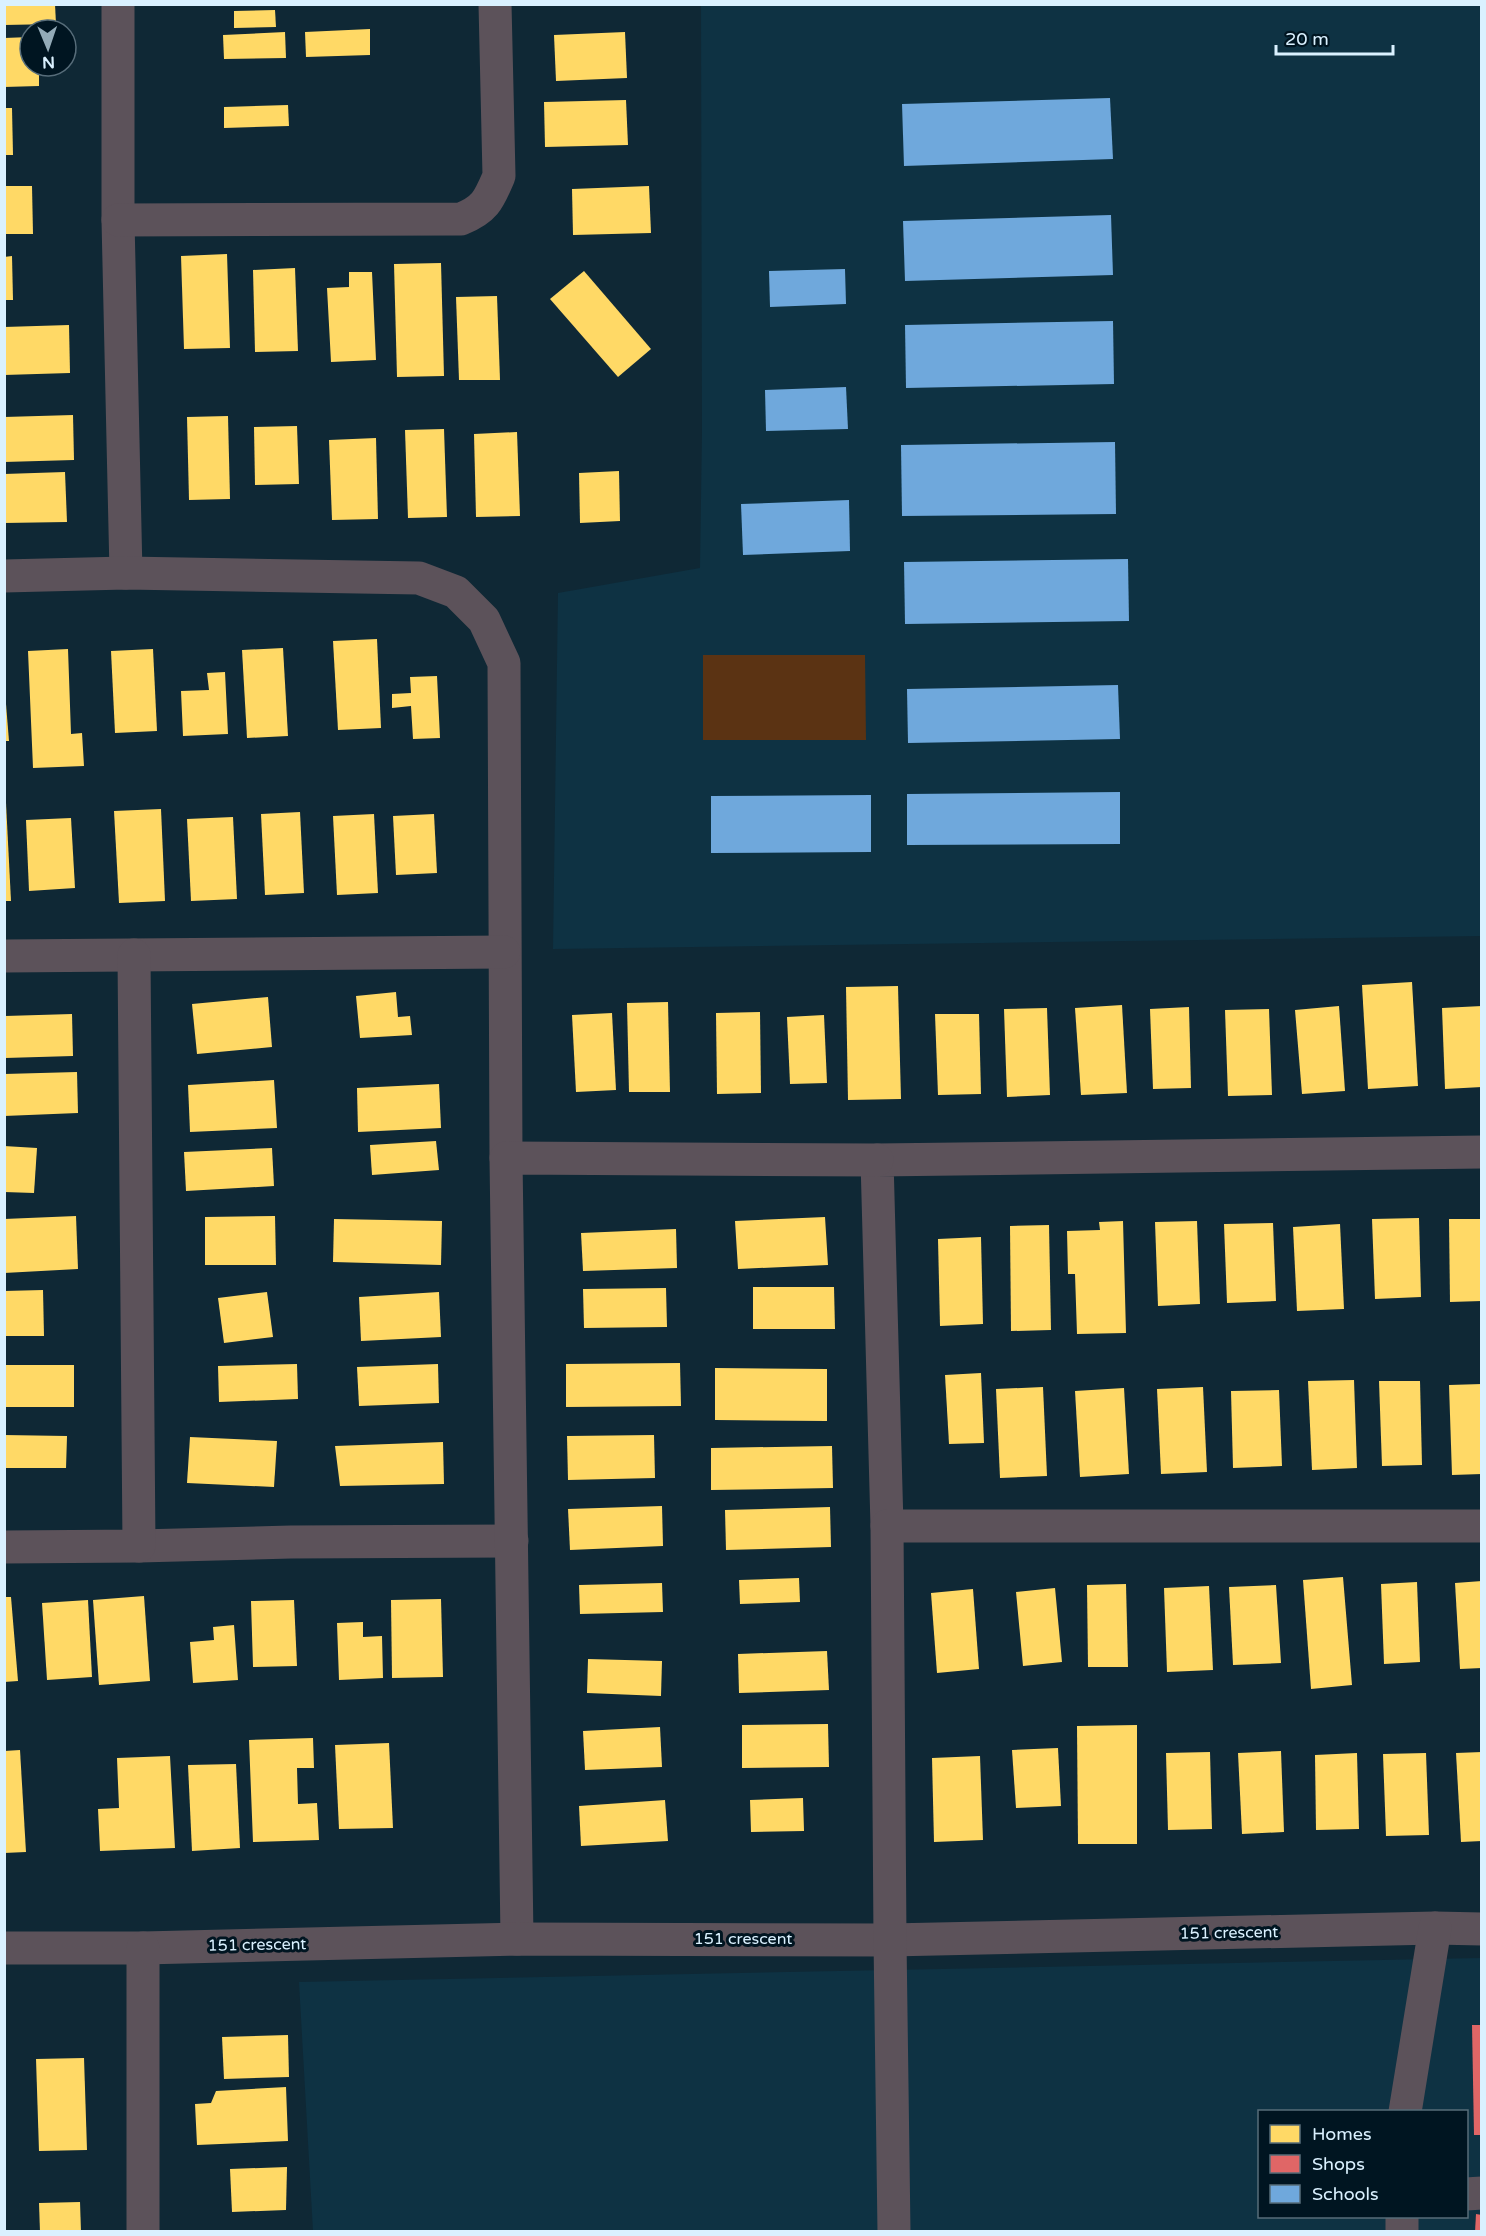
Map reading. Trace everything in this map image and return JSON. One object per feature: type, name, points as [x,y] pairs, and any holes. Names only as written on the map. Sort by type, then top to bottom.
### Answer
[{"type":"street","points":[[118,4],[118,220],[126,573]]},
{"type":"street","points":[[118,220],[461,219],[478,212],[490,198],[499,176],[495,4]]},
{"type":"street","points":[[4,576],[126,573],[418,578],[456,592],[484,620],[504,663],[506,1158],[517,1939]]},
{"type":"street","points":[[4,956],[504,952]]},
{"type":"street","points":[[134,955],[139,1546]]},
{"type":"street","points":[[506,1158],[877,1160],[1482,1152]]},
{"type":"street","points":[[877,1160],[887,1526],[894,2232]]},
{"type":"street","points":[[887,1526],[1482,1526]]},
{"type":"street","points":[[4,1547],[512,1541]]},
{"type":"street","points":[[1405,2110],[1435,1928]]},
{"type":"street","name":"151 crescent","points":[[4,1947],[143,1948],[517,1939],[890,1940],[1435,1928],[1482,1929]]},
{"type":"street","points":[[143,1948],[143,2232]]},
{"type":"shaded area","points":[[701,5],[1481,5],[1481,936],[553,949],[558,593],[700,568]]},
{"type":"shaded area","points":[[703,655],[865,655],[866,740],[703,740]]},
{"type":"shaded area","points":[[1481,1958],[1481,2231],[313,2231],[299,1982]]},
{"type":"building: Homes","points":[[4,4],[55,4],[56,18],[18,18],[18,25],[4,25]]},
{"type":"building: Homes","points":[[275,10],[276,27],[234,28],[234,11]]},
{"type":"building: Homes","points":[[370,29],[370,55],[306,57],[305,32]]},
{"type":"building: Homes","points":[[285,32],[286,58],[224,59],[223,35]]},
{"type":"building: Homes","points":[[625,32],[627,78],[556,81],[554,35]]},
{"type":"building: Homes","points":[[18,37],[18,78],[39,78],[39,86],[4,87],[4,38]]},
{"type":"building: Homes","points":[[626,100],[628,145],[545,147],[544,102]]},
{"type":"building: Homes","points":[[288,105],[289,126],[224,128],[224,107]]},
{"type":"building: Homes","points":[[4,108],[12,108],[13,155],[4,155]]},
{"type":"building: Homes","points":[[4,186],[32,186],[33,234],[4,234]]},
{"type":"building: Homes","points":[[649,186],[651,233],[573,235],[572,189]]},
{"type":"building: Homes","points":[[227,254],[230,348],[184,349],[181,256]]},
{"type":"building: Homes","points":[[12,256],[13,300],[4,300],[4,257]]},
{"type":"building: Homes","points":[[441,263],[444,376],[397,377],[394,264]]},
{"type":"building: Homes","points":[[295,268],[298,351],[255,352],[253,270]]},
{"type":"building: Homes","points":[[584,271],[651,349],[618,377],[550,299]]},
{"type":"building: Homes","points":[[349,272],[372,272],[376,360],[331,362],[327,288],[349,287]]},
{"type":"building: Homes","points":[[497,296],[500,380],[459,380],[456,297]]},
{"type":"building: Homes","points":[[69,325],[70,373],[4,375],[4,327]]},
{"type":"building: Homes","points":[[73,415],[74,460],[4,462],[4,417]]},
{"type":"building: Homes","points":[[228,416],[230,499],[189,500],[187,417]]},
{"type":"building: Homes","points":[[297,426],[299,484],[255,485],[254,427]]},
{"type":"building: Homes","points":[[444,429],[447,517],[408,518],[405,430]]},
{"type":"building: Homes","points":[[517,432],[520,516],[476,517],[474,434]]},
{"type":"building: Homes","points":[[376,438],[378,519],[332,520],[329,440]]},
{"type":"building: Homes","points":[[619,471],[620,521],[580,523],[579,473]]},
{"type":"building: Homes","points":[[65,472],[67,522],[4,523],[4,474]]},
{"type":"building: Homes","points":[[377,639],[381,728],[338,730],[333,641]]},
{"type":"building: Homes","points":[[283,648],[288,736],[247,738],[242,650]]},
{"type":"building: Homes","points":[[68,649],[71,734],[82,733],[84,766],[33,768],[28,651]]},
{"type":"building: Homes","points":[[153,649],[157,731],[115,733],[111,651]]},
{"type":"building: Homes","points":[[225,672],[228,734],[183,736],[181,691],[209,690],[207,673]]},
{"type":"building: Homes","points":[[437,676],[440,738],[413,739],[411,706],[392,708],[392,694],[411,693],[410,677]]},
{"type":"building: Homes","points":[[4,704],[6,704],[9,741],[4,741]]},
{"type":"building: Homes","points":[[4,803],[6,803],[11,901],[4,901]]},
{"type":"building: Homes","points":[[161,809],[165,901],[119,903],[114,811]]},
{"type":"building: Homes","points":[[300,812],[304,893],[265,895],[261,814]]},
{"type":"building: Homes","points":[[374,814],[378,893],[337,895],[333,816]]},
{"type":"building: Homes","points":[[434,814],[437,873],[396,875],[393,816]]},
{"type":"building: Homes","points":[[233,817],[237,899],[191,901],[187,819]]},
{"type":"building: Homes","points":[[71,818],[75,888],[29,891],[26,820]]},
{"type":"building: Homes","points":[[1412,982],[1418,1086],[1368,1089],[1362,985]]},
{"type":"building: Homes","points":[[898,986],[901,1099],[848,1100],[846,987]]},
{"type":"building: Homes","points":[[396,992],[398,1017],[410,1016],[412,1035],[360,1038],[356,996]]},
{"type":"building: Homes","points":[[268,997],[272,1047],[197,1054],[192,1004]]},
{"type":"building: Homes","points":[[668,1002],[670,1092],[629,1092],[627,1003]]},
{"type":"building: Homes","points":[[1122,1005],[1127,1093],[1081,1095],[1075,1008]]},
{"type":"building: Homes","points":[[1339,1006],[1345,1091],[1302,1094],[1295,1010]]},
{"type":"building: Homes","points":[[1482,1006],[1482,1087],[1445,1089],[1442,1008]]},
{"type":"building: Homes","points":[[1189,1007],[1191,1088],[1153,1089],[1150,1009]]},
{"type":"building: Homes","points":[[1047,1008],[1050,1095],[1007,1097],[1004,1009]]},
{"type":"building: Homes","points":[[1269,1009],[1272,1095],[1228,1096],[1225,1010]]},
{"type":"building: Homes","points":[[760,1012],[761,1093],[717,1094],[716,1013]]},
{"type":"building: Homes","points":[[612,1013],[616,1090],[576,1092],[572,1015]]},
{"type":"building: Homes","points":[[72,1014],[73,1056],[5,1058],[5,1016]]},
{"type":"building: Homes","points":[[935,1014],[979,1014],[981,1094],[938,1095]]},
{"type":"building: Homes","points":[[824,1015],[827,1083],[790,1084],[787,1017]]},
{"type":"building: Homes","points":[[77,1072],[78,1113],[4,1116],[4,1074]]},
{"type":"building: Homes","points":[[274,1080],[277,1128],[190,1132],[188,1085]]},
{"type":"building: Homes","points":[[439,1084],[441,1128],[358,1132],[357,1088]]},
{"type":"building: Homes","points":[[436,1141],[439,1170],[372,1175],[370,1145]]},
{"type":"building: Homes","points":[[4,1146],[37,1148],[34,1193],[4,1192]]},
{"type":"building: Homes","points":[[272,1148],[274,1186],[186,1191],[184,1152]]},
{"type":"building: Homes","points":[[76,1216],[78,1269],[4,1273],[4,1219]]},
{"type":"building: Homes","points":[[275,1216],[276,1265],[205,1265],[205,1217]]},
{"type":"building: Homes","points":[[825,1217],[828,1265],[738,1269],[735,1221]]},
{"type":"building: Homes","points":[[1419,1218],[1421,1297],[1375,1299],[1372,1219]]},
{"type":"building: Homes","points":[[334,1219],[442,1221],[441,1265],[333,1262]]},
{"type":"building: Homes","points":[[1449,1219],[1482,1219],[1482,1301],[1450,1302]]},
{"type":"building: Homes","points":[[1123,1221],[1126,1333],[1077,1334],[1075,1274],[1068,1274],[1067,1231],[1100,1230],[1099,1222]]},
{"type":"building: Homes","points":[[1197,1221],[1200,1304],[1158,1306],[1155,1222]]},
{"type":"building: Homes","points":[[1273,1223],[1276,1301],[1227,1303],[1224,1224]]},
{"type":"building: Homes","points":[[1340,1224],[1344,1309],[1297,1311],[1293,1227]]},
{"type":"building: Homes","points":[[1049,1225],[1051,1330],[1011,1331],[1010,1226]]},
{"type":"building: Homes","points":[[676,1229],[677,1268],[583,1271],[581,1233]]},
{"type":"building: Homes","points":[[981,1237],[983,1324],[940,1326],[938,1239]]},
{"type":"building: Homes","points":[[753,1287],[834,1287],[835,1329],[753,1329]]},
{"type":"building: Homes","points":[[666,1288],[667,1327],[584,1328],[583,1289]]},
{"type":"building: Homes","points":[[43,1290],[44,1336],[4,1336],[4,1291]]},
{"type":"building: Homes","points":[[267,1292],[273,1337],[224,1343],[218,1298]]},
{"type":"building: Homes","points":[[439,1292],[441,1337],[361,1341],[359,1297]]},
{"type":"building: Homes","points":[[680,1363],[681,1406],[566,1407],[566,1364]]},
{"type":"building: Homes","points":[[297,1364],[298,1399],[219,1402],[218,1366]]},
{"type":"building: Homes","points":[[438,1364],[439,1403],[359,1406],[357,1367]]},
{"type":"building: Homes","points":[[5,1365],[74,1365],[74,1407],[5,1407]]},
{"type":"building: Homes","points":[[715,1368],[827,1369],[827,1421],[715,1420]]},
{"type":"building: Homes","points":[[981,1373],[984,1443],[949,1444],[945,1375]]},
{"type":"building: Homes","points":[[1354,1380],[1357,1468],[1312,1470],[1308,1381]]},
{"type":"building: Homes","points":[[1379,1381],[1420,1381],[1422,1465],[1382,1466]]},
{"type":"building: Homes","points":[[1482,1384],[1482,1474],[1452,1475],[1449,1385]]},
{"type":"building: Homes","points":[[1043,1387],[1047,1476],[1000,1478],[996,1389]]},
{"type":"building: Homes","points":[[1203,1387],[1207,1472],[1161,1474],[1157,1389]]},
{"type":"building: Homes","points":[[1124,1388],[1129,1474],[1080,1477],[1075,1391]]},
{"type":"building: Homes","points":[[1279,1390],[1282,1466],[1233,1468],[1231,1391]]},
{"type":"building: Homes","points":[[4,1435],[67,1436],[66,1468],[4,1468]]},
{"type":"building: Homes","points":[[654,1435],[655,1478],[568,1480],[567,1436]]},
{"type":"building: Homes","points":[[190,1437],[277,1441],[274,1487],[187,1483]]},
{"type":"building: Homes","points":[[443,1442],[444,1484],[340,1486],[335,1446]]},
{"type":"building: Homes","points":[[832,1446],[833,1488],[711,1490],[711,1448]]},
{"type":"building: Homes","points":[[662,1506],[663,1546],[570,1550],[568,1509]]},
{"type":"building: Homes","points":[[830,1507],[831,1547],[726,1550],[725,1510]]},
{"type":"building: Homes","points":[[1343,1577],[1352,1685],[1311,1689],[1303,1580]]},
{"type":"building: Homes","points":[[799,1578],[800,1602],[740,1604],[739,1580]]},
{"type":"building: Homes","points":[[1482,1581],[1482,1668],[1460,1669],[1455,1583]]},
{"type":"building: Homes","points":[[1417,1582],[1420,1662],[1384,1664],[1381,1584]]},
{"type":"building: Homes","points":[[662,1583],[663,1612],[580,1614],[579,1585]]},
{"type":"building: Homes","points":[[1126,1584],[1128,1667],[1088,1667],[1087,1585]]},
{"type":"building: Homes","points":[[1276,1585],[1281,1663],[1233,1665],[1229,1587]]},
{"type":"building: Homes","points":[[1209,1586],[1213,1670],[1167,1672],[1164,1588]]},
{"type":"building: Homes","points":[[1055,1588],[1062,1662],[1023,1666],[1016,1592]]},
{"type":"building: Homes","points":[[973,1589],[979,1669],[937,1673],[931,1593]]},
{"type":"building: Homes","points":[[144,1596],[150,1681],[99,1685],[93,1600]]},
{"type":"building: Homes","points":[[4,1597],[11,1597],[18,1681],[4,1682]]},
{"type":"building: Homes","points":[[441,1599],[443,1677],[392,1678],[391,1600]]},
{"type":"building: Homes","points":[[88,1600],[92,1677],[47,1680],[42,1603]]},
{"type":"building: Homes","points":[[294,1600],[297,1666],[253,1667],[251,1601]]},
{"type":"building: Homes","points":[[363,1622],[363,1637],[382,1636],[383,1678],[339,1680],[337,1623]]},
{"type":"building: Homes","points":[[234,1625],[238,1680],[193,1683],[190,1642],[214,1640],[213,1627]]},
{"type":"building: Homes","points":[[827,1651],[829,1690],[739,1693],[738,1654]]},
{"type":"building: Homes","points":[[588,1659],[662,1661],[661,1696],[587,1693]]},
{"type":"building: Homes","points":[[828,1724],[829,1767],[742,1768],[742,1725]]},
{"type":"building: Homes","points":[[1137,1725],[1137,1844],[1078,1844],[1077,1726]]},
{"type":"building: Homes","points":[[660,1727],[662,1767],[585,1770],[583,1731]]},
{"type":"building: Homes","points":[[313,1738],[314,1768],[297,1768],[298,1804],[317,1803],[319,1840],[253,1842],[249,1740]]},
{"type":"building: Homes","points":[[389,1743],[393,1828],[339,1829],[335,1745]]},
{"type":"building: Homes","points":[[1058,1748],[1061,1806],[1016,1808],[1012,1750]]},
{"type":"building: Homes","points":[[20,1750],[26,1852],[4,1853],[4,1751]]},
{"type":"building: Homes","points":[[1281,1751],[1284,1832],[1242,1834],[1238,1753]]},
{"type":"building: Homes","points":[[1210,1752],[1212,1829],[1168,1830],[1166,1753]]},
{"type":"building: Homes","points":[[1482,1752],[1482,1841],[1461,1842],[1456,1753]]},
{"type":"building: Homes","points":[[1357,1753],[1359,1829],[1316,1830],[1315,1755]]},
{"type":"building: Homes","points":[[1426,1753],[1429,1835],[1386,1836],[1383,1754]]},
{"type":"building: Homes","points":[[170,1756],[175,1848],[100,1851],[98,1809],[119,1808],[117,1758]]},
{"type":"building: Homes","points":[[980,1756],[983,1840],[934,1842],[932,1758]]},
{"type":"building: Homes","points":[[236,1764],[240,1848],[192,1851],[188,1765]]},
{"type":"building: Homes","points":[[803,1798],[804,1831],[751,1832],[750,1800]]},
{"type":"building: Homes","points":[[665,1800],[668,1841],[581,1846],[579,1806]]},
{"type":"building: Homes","points":[[288,2035],[289,2077],[224,2079],[222,2037]]},
{"type":"building: Homes","points":[[84,2058],[87,2150],[39,2151],[36,2059]]},
{"type":"building: Homes","points":[[286,2087],[288,2141],[197,2145],[195,2104],[211,2103],[216,2091]]},
{"type":"building: Homes","points":[[287,2167],[286,2210],[232,2212],[230,2169]]},
{"type":"building: Homes","points":[[80,2202],[81,2232],[40,2232],[39,2203]]},
{"type":"building: Shops","points":[[1472,2025],[1482,2025],[1482,2135],[1474,2135]]},
{"type":"building: Shops","points":[[1476,2214],[1482,2215],[1482,2232],[1475,2232]]},
{"type":"building: Schools","points":[[1110,98],[1113,159],[904,166],[902,104]]},
{"type":"building: Schools","points":[[1111,215],[1113,275],[905,281],[903,221]]},
{"type":"building: Schools","points":[[845,269],[846,304],[770,307],[769,271]]},
{"type":"building: Schools","points":[[1113,321],[1114,384],[906,388],[905,325]]},
{"type":"building: Schools","points":[[846,387],[848,429],[766,431],[765,390]]},
{"type":"building: Schools","points":[[1115,442],[1116,514],[902,516],[901,445]]},
{"type":"building: Schools","points":[[849,500],[850,551],[743,555],[741,504]]},
{"type":"building: Schools","points":[[1128,559],[1129,621],[905,624],[904,562]]},
{"type":"building: Schools","points":[[1118,685],[1120,739],[908,743],[907,689]]},
{"type":"building: Schools","points":[[1120,792],[1120,844],[907,845],[907,794]]},
{"type":"building: Schools","points":[[871,795],[871,852],[711,853],[711,796]]}]
